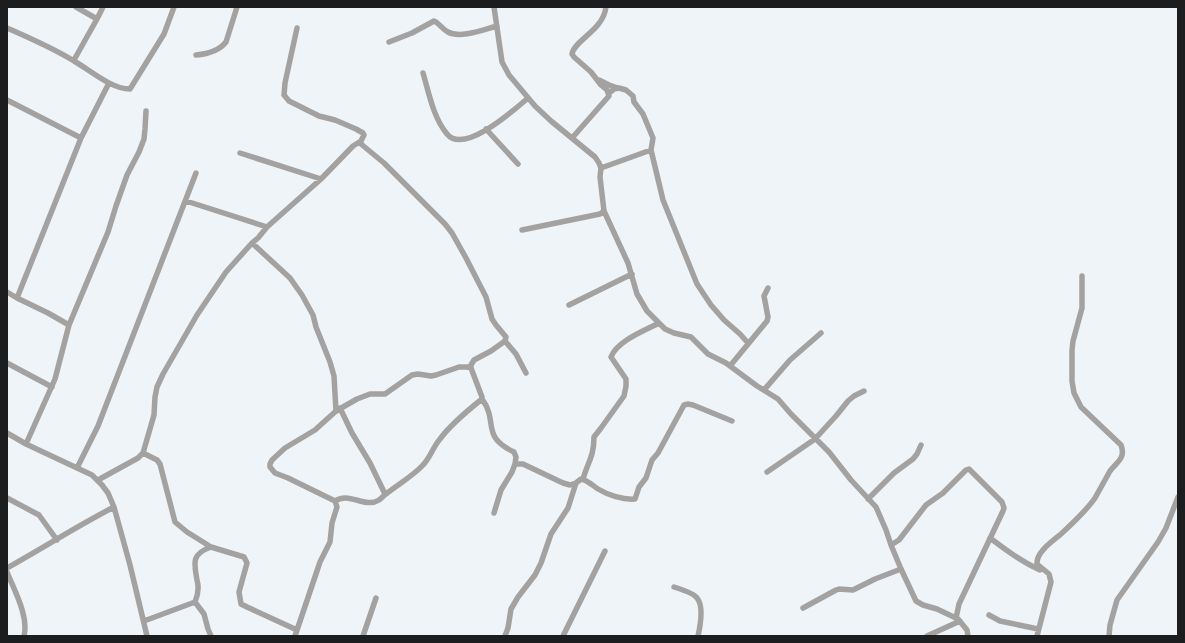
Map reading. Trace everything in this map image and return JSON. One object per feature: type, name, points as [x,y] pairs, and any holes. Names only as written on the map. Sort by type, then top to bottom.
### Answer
[{"type":"street","points":[[76,7],[97,19]]},
{"type":"street","points":[[74,60],[103,7]]},
{"type":"street","points":[[7,28],[74,60],[109,83],[125,89],[130,89],[164,34],[174,7]]},
{"type":"street","points":[[196,56],[208,54],[224,46],[237,7]]},
{"type":"street","points":[[494,7],[503,66],[513,82],[546,116],[594,156],[599,163],[604,210],[628,262],[637,294],[647,311],[665,329],[691,337],[708,354],[730,366],[754,384],[778,399],[829,452],[876,507],[901,569],[916,601],[937,609],[958,620],[967,630],[968,636]]},
{"type":"street","points":[[606,7],[603,18],[597,27],[572,51],[574,57],[591,72],[609,93]]},
{"type":"street","points":[[389,42],[412,33],[434,21],[447,32],[454,35],[497,26]]},
{"type":"street","points":[[98,480],[138,458],[143,453],[154,415],[157,387],[197,315],[226,272],[267,227],[321,179],[353,146],[361,141],[364,135],[361,131],[335,120],[319,116],[289,101],[285,97],[285,84],[297,28]]},
{"type":"street","points":[[423,74],[434,111],[447,135],[453,138],[466,139],[486,130],[528,98]]},
{"type":"street","points":[[596,78],[609,85],[626,90],[633,96],[634,102],[643,114],[653,138],[651,150],[663,200],[697,284],[720,315],[748,343]]},
{"type":"street","points":[[17,298],[81,138],[109,83]]},
{"type":"street","points":[[572,138],[608,99],[609,93],[614,89],[619,88]]},
{"type":"street","points":[[7,100],[81,138]]},
{"type":"street","points":[[26,444],[55,379],[68,325],[108,232],[128,175],[144,139],[146,111]]},
{"type":"street","points":[[486,130],[518,164]]},
{"type":"street","points":[[361,141],[361,144],[384,163],[445,224],[452,233],[486,297],[492,319],[506,337],[505,341],[516,354],[526,373]]},
{"type":"street","points":[[600,168],[651,150]]},
{"type":"street","points":[[240,153],[321,179]]},
{"type":"street","points":[[77,468],[98,426],[196,173]]},
{"type":"street","points":[[186,201],[267,227]]},
{"type":"street","points":[[522,230],[600,214],[604,210]]},
{"type":"street","points":[[252,243],[290,278],[302,295],[313,315],[334,376],[338,410],[370,463],[385,494]]},
{"type":"street","points":[[569,306],[632,274]]},
{"type":"street","points":[[1037,636],[1051,582],[1049,574],[1037,564],[1037,560],[1039,556],[1087,508],[1123,454],[1121,445],[1081,406],[1074,393],[1072,381],[1073,341],[1079,324],[1082,308],[1082,276]]},
{"type":"street","points":[[730,366],[767,321],[768,317],[764,296],[768,288]]},
{"type":"street","points":[[7,292],[68,325]]},
{"type":"street","points":[[515,464],[523,464],[563,484],[570,485],[583,479],[592,456],[594,436],[602,428],[624,396],[626,379],[611,357],[612,354],[628,339],[658,323]]},
{"type":"street","points":[[764,390],[790,360],[821,333]]},
{"type":"street","points":[[494,513],[501,490],[512,472],[516,458],[514,452],[501,445],[492,433],[489,412],[482,399],[471,365],[474,360],[491,351],[505,341]]},
{"type":"street","points":[[7,363],[52,387]]},
{"type":"street","points":[[295,636],[320,562],[330,542],[332,523],[337,508],[335,501],[275,473],[271,470],[270,464],[272,460],[280,451],[315,430],[338,410],[357,399],[370,394],[385,394],[412,375],[418,374],[431,376],[459,367],[471,368]]},
{"type":"street","points":[[767,472],[815,439],[848,401],[854,396],[864,392]]},
{"type":"street","points":[[335,501],[342,498],[363,502],[374,502],[378,500],[405,481],[423,465],[440,439],[458,420],[482,399]]},
{"type":"street","points":[[583,479],[599,490],[628,500],[635,499],[639,487],[646,478],[652,460],[658,453],[684,405],[693,405],[732,421]]},
{"type":"street","points":[[7,433],[26,444],[92,475],[108,493],[114,507],[130,564],[147,636]]},
{"type":"street","points":[[868,498],[894,473],[913,459],[921,445]]},
{"type":"street","points":[[143,453],[157,460],[160,464],[175,522],[187,532],[211,547],[237,554],[247,560],[248,563],[239,592],[240,602],[242,605],[297,630]]},
{"type":"street","points":[[891,545],[899,540],[926,505],[942,493],[966,470],[969,469],[1002,502],[1003,511],[959,604],[958,620]]},
{"type":"street","points":[[505,636],[511,609],[518,597],[535,575],[541,563],[551,534],[568,508],[576,483]]},
{"type":"street","points":[[7,498],[39,515],[56,540]]},
{"type":"street","points":[[1109,636],[1111,620],[1117,600],[1158,542],[1166,528],[1178,498]]},
{"type":"street","points":[[7,568],[83,523],[114,507]]},
{"type":"street","points":[[990,538],[1027,563],[1045,572]]},
{"type":"street","points":[[144,621],[195,602],[198,596],[198,586],[194,565],[201,552],[211,547]]},
{"type":"street","points":[[564,636],[605,551]]},
{"type":"street","points":[[803,608],[836,590],[853,590],[875,579],[901,569]]},
{"type":"street","points":[[7,572],[24,614],[24,636]]},
{"type":"street","points":[[674,587],[695,596],[698,599],[701,607],[701,624],[698,636]]},
{"type":"street","points":[[363,636],[376,598]]},
{"type":"street","points":[[195,602],[204,614],[211,636]]},
{"type":"street","points":[[989,615],[1000,621],[1038,629]]},
{"type":"street","points":[[927,636],[958,620]]}]
